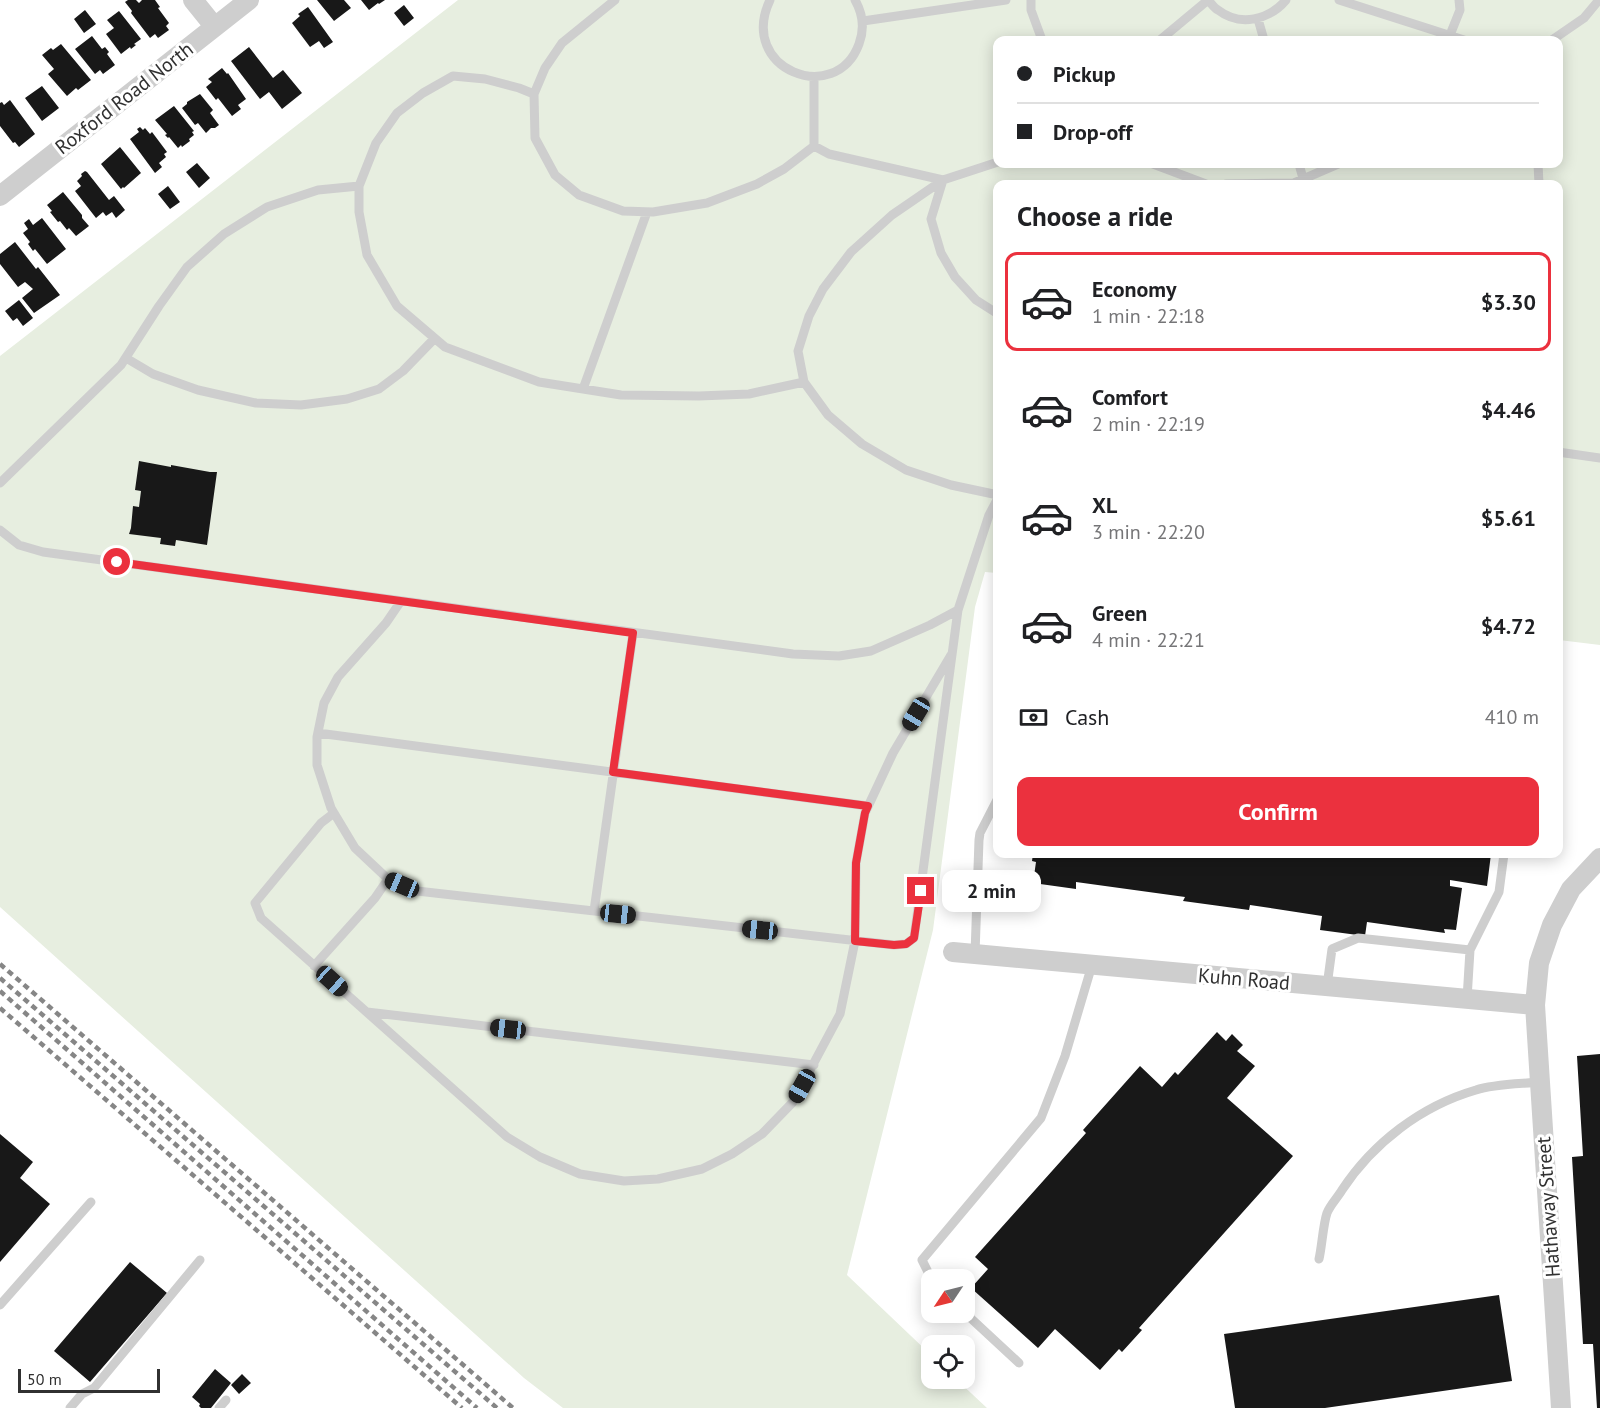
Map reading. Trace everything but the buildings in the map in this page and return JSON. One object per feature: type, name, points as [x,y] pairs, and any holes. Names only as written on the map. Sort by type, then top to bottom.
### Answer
[{"type":"street","points":[[193,0],[214,26]]},
{"type":"street","name":"Roxford Road North","points":[[0,196],[249,0]]},
{"type":"street","name":"Hathaway Street","points":[[1561,1408],[1535,1005],[1539,963],[1552,925],[1571,888],[1600,858]]},
{"type":"street","name":"Kuhn Road","points":[[953,952],[1535,1005]]},
{"type":"lane","points":[[615,0],[562,43],[545,69],[534,94],[535,138],[555,176],[579,195],[623,211],[647,212],[707,203],[756,184],[784,169],[814,146]]},
{"type":"lane","points":[[770,0],[764,12],[762,28],[765,43],[772,57],[784,68],[798,75],[814,77],[827,75],[839,69],[857,50],[863,21],[855,0]]},
{"type":"lane","points":[[863,21],[1006,0]]},
{"type":"lane","points":[[1030,0],[1031,10],[1041,36]]},
{"type":"lane","points":[[1165,36],[1208,0],[1230,17],[1244,20],[1258,19],[1270,14],[1286,0]]},
{"type":"lane","points":[[1339,0],[1442,36]]},
{"type":"lane","points":[[1449,36],[1460,10],[1460,0]]},
{"type":"lane","points":[[1558,36],[1584,18],[1599,0]]},
{"type":"lane","points":[[1258,19],[1263,36]]},
{"type":"lane","points":[[534,94],[485,79],[453,76],[423,93],[397,113],[376,143],[359,186],[359,212],[367,255],[397,306],[445,347],[539,382],[621,395],[699,396],[749,394],[804,382]]},
{"type":"lane","points":[[814,77],[814,146]]},
{"type":"lane","points":[[814,146],[829,154],[943,180]]},
{"type":"lane","points":[[993,164],[943,180],[892,215],[850,252],[823,289],[809,316],[798,351],[804,382],[828,415],[862,444],[906,470],[993,496]]},
{"type":"lane","points":[[1164,168],[1195,180]]},
{"type":"lane","points":[[1308,180],[1330,168]]},
{"type":"lane","points":[[943,180],[932,219],[941,253],[955,277],[975,300],[993,311]]},
{"type":"lane","points":[[0,483],[122,365],[187,267],[224,234],[267,207],[318,190],[359,186]]},
{"type":"lane","points":[[584,389],[647,212]]},
{"type":"lane","points":[[126,358],[153,374],[198,390],[256,404],[301,405],[347,399],[379,389],[403,371],[434,339]]},
{"type":"lane","points":[[1563,453],[1600,458]]},
{"type":"lane","points":[[401,601],[386,623],[338,677],[324,703],[318,733],[317,765],[331,808],[355,848],[388,879],[417,891],[855,941],[906,944],[914,938],[958,610],[993,507]]},
{"type":"lane","points":[[0,530],[18,545],[43,552],[793,654],[839,656],[871,651],[958,610]]},
{"type":"lane","points":[[594,911],[633,633]]},
{"type":"lane","points":[[334,813],[321,823],[255,903],[261,918],[507,1137],[540,1157],[580,1174],[624,1181],[657,1179],[702,1169],[732,1154],[762,1134],[793,1102],[840,1014],[855,941],[856,863],[865,813],[893,753],[951,655]]},
{"type":"lane","points":[[318,733],[868,806]]},
{"type":"lane","points":[[975,954],[979,840],[980,833],[993,808]]},
{"type":"lane","points":[[1467,999],[1470,950],[1499,892],[1503,858]]},
{"type":"lane","points":[[314,966],[375,898],[388,879]]},
{"type":"lane","points":[[1327,986],[1332,949],[1358,938],[1470,950]]},
{"type":"lane","points":[[926,1269],[922,1260],[1041,1118],[1065,1056],[1092,965]]},
{"type":"lane","points":[[367,1012],[814,1065]]},
{"type":"lane","points":[[1319,1259],[1328,1213],[1353,1174],[1397,1130],[1424,1112],[1478,1089],[1540,1082]]},
{"type":"lane","points":[[0,1305],[91,1202]]},
{"type":"lane","points":[[70,1408],[82,1394],[94,1388],[200,1260]]},
{"type":"lane","points":[[975,1322],[1019,1363]]},
{"type":"shaded area","points":[[458,0],[1600,0],[1600,645],[1563,640],[1563,180],[993,180],[993,573],[985,572],[975,607],[933,930],[847,1275],[921,1345],[921,1389],[967,1389],[987,1408],[563,1408],[524,1378],[0,907],[0,356]]},
{"type":"railway","points":[[0,964],[513,1408]]},
{"type":"railway","points":[[0,978],[497,1408]]},
{"type":"railway","points":[[0,991],[477,1408]]},
{"type":"railway","points":[[0,1008],[462,1408]]},
{"type":"route","points":[[117,562],[633,633],[613,772],[868,806],[856,863],[855,941],[894,945],[906,944],[914,938],[921,891]]}]
